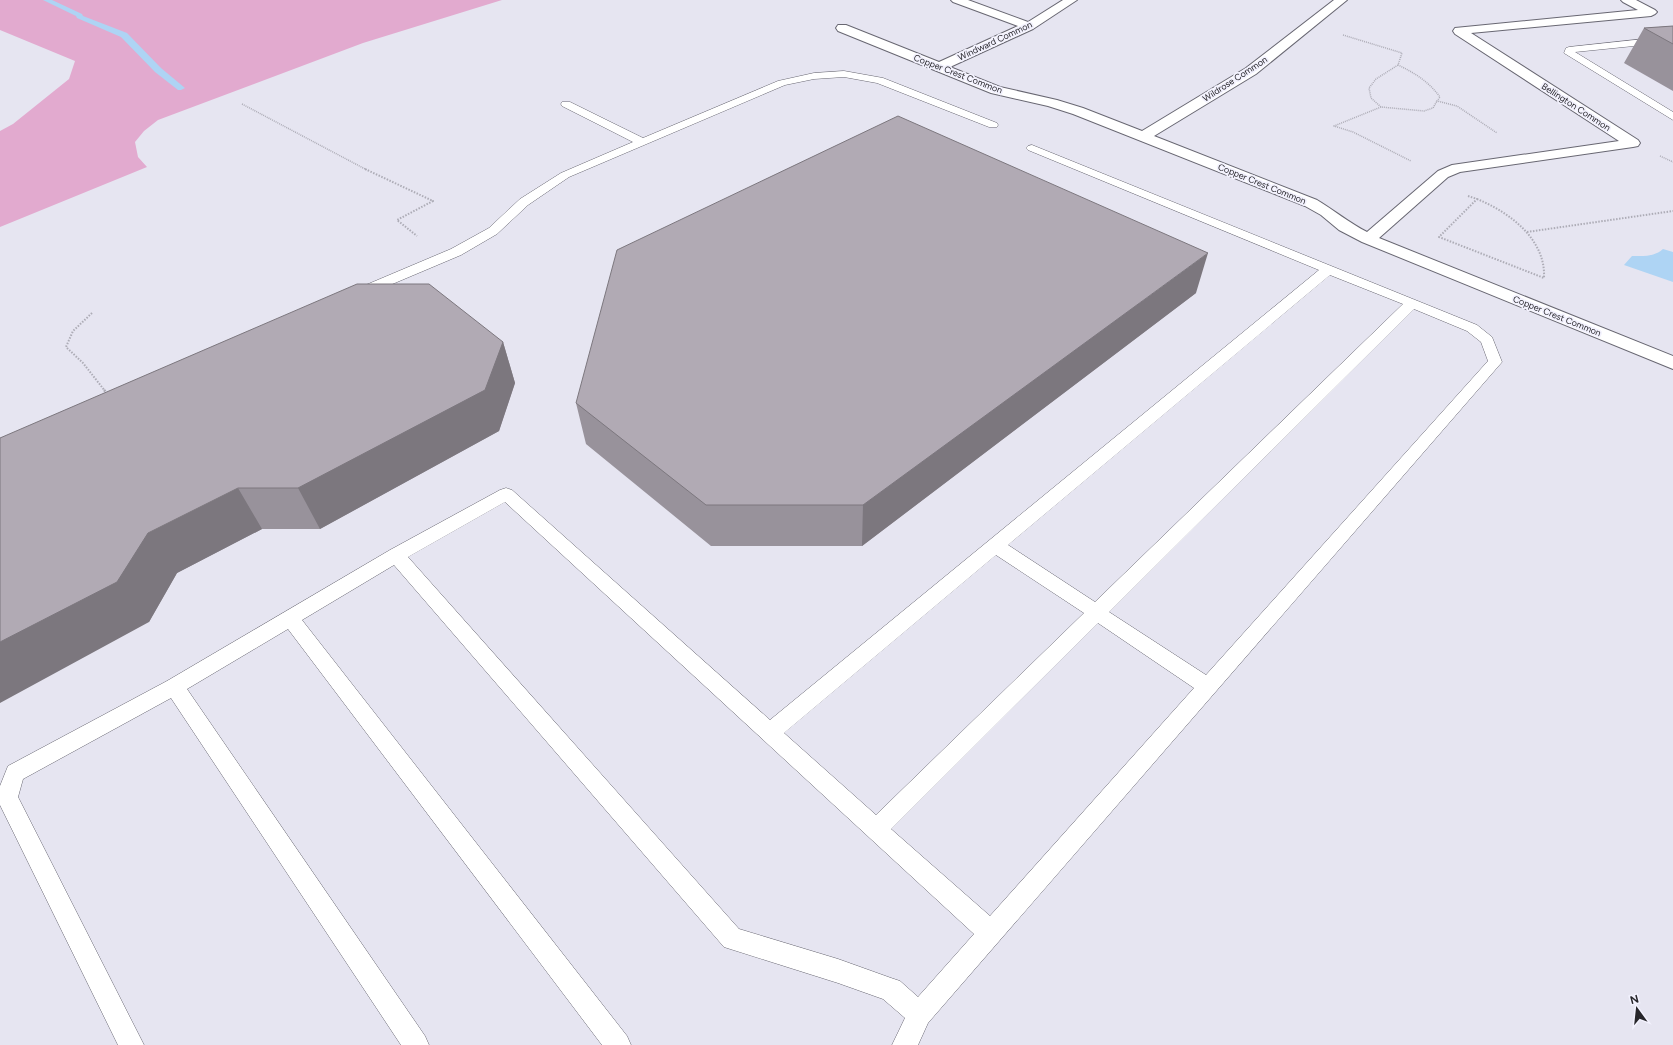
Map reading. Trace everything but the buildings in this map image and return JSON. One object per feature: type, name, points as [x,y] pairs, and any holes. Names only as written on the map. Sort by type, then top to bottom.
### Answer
[{"type":"street","points":[[956,0],[1029,26]]},
{"type":"street","name":"Windward Common","points":[[938,67],[1029,26],[1071,0]]},
{"type":"street","name":"Wildrose Common","points":[[1142,136],[1251,71],[1341,0]]},
{"type":"street","name":"Bellington Common","points":[[1368,239],[1443,174],[1457,168],[1632,143],[1459,31],[1651,12],[1627,0]]},
{"type":"street","name":"Copper Crest Common","points":[[842,28],[996,90],[1052,103],[1078,111],[1311,203],[1327,212],[1345,227],[1368,239],[1673,363]]},
{"type":"lane","points":[[1673,39],[1569,50],[1569,53],[1673,116]]},
{"type":"lane","points":[[351,296],[445,256],[493,232],[524,202],[565,175],[782,83],[814,76],[844,74],[879,80],[993,125]]},
{"type":"lane","points":[[566,104],[642,142]]},
{"type":"lane","points":[[905,1045],[919,1014],[1495,362],[1488,340],[1472,328],[1032,148]]},
{"type":"lane","points":[[770,733],[1329,270]]},
{"type":"lane","points":[[876,829],[1412,303]]},
{"type":"lane","points":[[131,1045],[7,797],[15,773],[174,687],[396,555],[506,494],[991,933]]},
{"type":"lane","points":[[995,546],[1208,686]]},
{"type":"lane","points":[[396,555],[732,939],[838,971],[891,990],[919,1014]]},
{"type":"lane","points":[[290,618],[618,1045]]},
{"type":"lane","points":[[174,687],[416,1045]]},
{"type":"path","points":[[1310,25],[1402,53],[1398,65],[1376,79],[1369,88],[1371,98],[1381,107]]},
{"type":"path","points":[[1398,65],[1412,71],[1430,83],[1440,97],[1433,108],[1424,111],[1381,107],[1334,126],[1353,132],[1412,162],[1443,174]]},
{"type":"path","points":[[1437,101],[1457,106],[1534,157]]},
{"type":"path","points":[[242,104],[383,179],[433,201],[397,220],[427,245],[445,256]]},
{"type":"path","points":[[1477,200],[1502,210],[1516,220],[1527,232],[1535,244],[1545,270],[1544,278],[1439,237],[1477,200]]},
{"type":"path","points":[[1527,232],[1673,211]]},
{"type":"path","points":[[92,313],[73,332],[66,347],[83,364],[111,398]]},
{"type":"shaded area","points":[[0,0],[502,0],[363,43],[158,120],[144,131],[135,142],[138,157],[147,167],[0,227],[0,131],[13,124],[69,79],[75,61],[0,30]]},
{"type":"water","points":[[1663,249],[1673,252],[1673,282],[1624,265],[1632,256],[1652,255]]},
{"type":"waterway","points":[[46,0],[80,15],[79,17],[124,35],[158,70],[181,88]]}]
